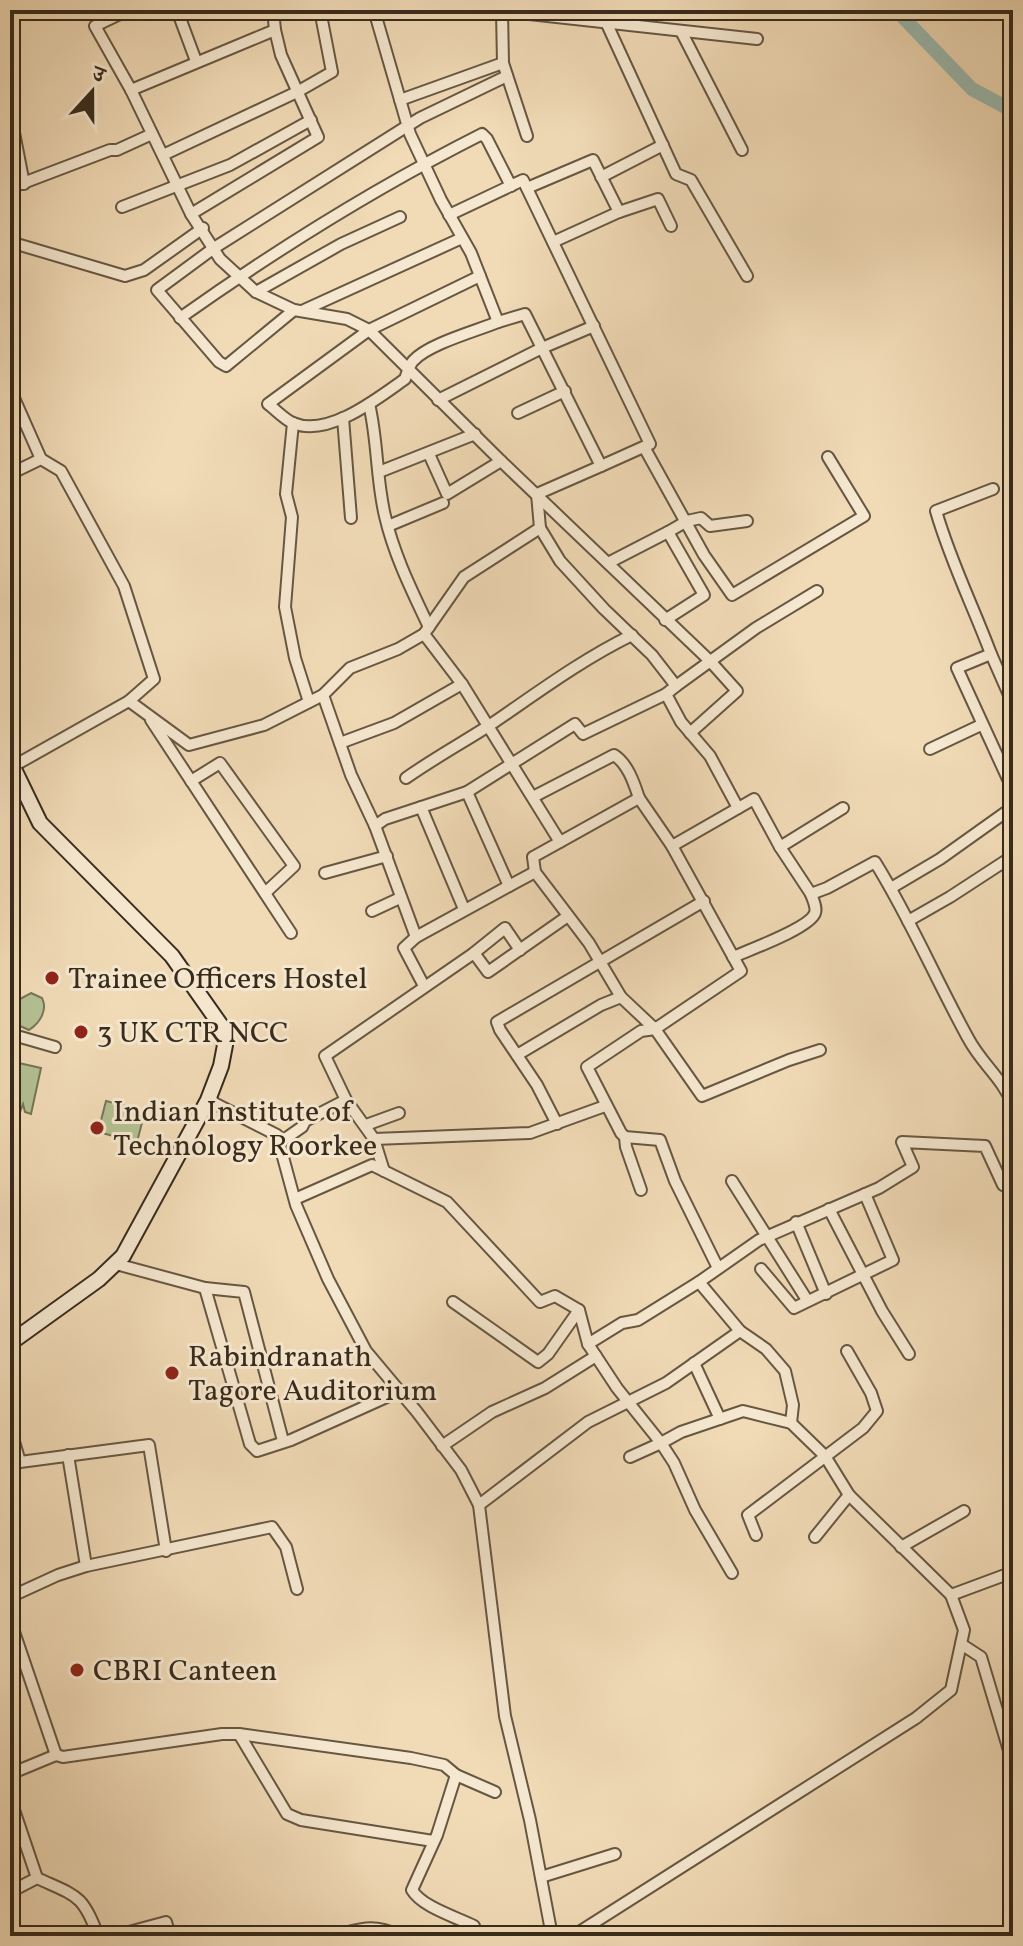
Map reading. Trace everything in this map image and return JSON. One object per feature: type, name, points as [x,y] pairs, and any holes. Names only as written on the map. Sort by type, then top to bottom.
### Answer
[{"type":"street","points":[[121,10],[122,13],[95,26],[131,90],[191,214],[203,228],[220,259],[256,292],[298,310],[347,319],[369,330],[710,661],[737,691],[690,733]]},
{"type":"street","points":[[177,10],[196,61]]},
{"type":"street","points":[[191,214],[318,137],[281,55],[273,10]]},
{"type":"street","points":[[163,155],[297,92],[332,72],[320,10]]},
{"type":"street","points":[[374,10],[408,128],[480,276],[498,322]]},
{"type":"street","points":[[492,10],[757,39]]},
{"type":"street","points":[[502,11],[503,63],[527,136]]},
{"type":"street","points":[[606,22],[676,174],[691,180],[747,276]]},
{"type":"street","points":[[131,90],[275,30]]},
{"type":"street","points":[[681,31],[742,150]]},
{"type":"street","points":[[400,100],[503,63]]},
{"type":"street","points":[[462,238],[298,310],[226,366],[219,362],[157,290],[214,248],[420,118],[507,76]]},
{"type":"street","points":[[10,112],[24,184]]},
{"type":"street","points":[[122,207],[230,165],[311,120]]},
{"type":"street","points":[[10,188],[117,150],[152,134]]},
{"type":"street","points":[[180,318],[239,276],[423,164],[482,134],[511,186]]},
{"type":"street","points":[[601,177],[663,145]]},
{"type":"street","points":[[527,188],[593,160],[619,212]]},
{"type":"street","points":[[449,215],[523,180],[650,444],[537,494]]},
{"type":"street","points":[[553,242],[619,212],[658,199],[671,226]]},
{"type":"street","points":[[256,292],[341,244],[400,217]]},
{"type":"street","points":[[10,242],[125,276],[144,270],[203,228]]},
{"type":"street","points":[[480,276],[369,330],[268,404],[293,423],[321,425],[343,418],[405,379],[414,360],[432,349],[525,314],[601,466]]},
{"type":"street","points":[[438,400],[542,348],[594,326]]},
{"type":"street","points":[[10,389],[41,459],[61,471],[124,586],[154,679],[129,701],[11,765],[40,823],[172,956],[195,985],[222,1027],[225,1045],[208,1100],[127,1249],[99,1279],[10,1343]]},
{"type":"street","points":[[518,413],[565,391]]},
{"type":"street","points":[[369,404],[388,526],[427,630],[560,842]]},
{"type":"street","points":[[343,418],[351,518]]},
{"type":"street","points":[[293,423],[286,494],[292,517],[285,607],[295,658],[309,702]]},
{"type":"street","points":[[379,472],[475,434]]},
{"type":"street","points":[[644,447],[704,555],[732,595],[864,516],[828,457]]},
{"type":"street","points":[[429,454],[447,494],[501,461]]},
{"type":"street","points":[[10,474],[41,459]]},
{"type":"street","points":[[993,489],[936,511],[947,549],[1013,704]]},
{"type":"street","points":[[537,494],[540,528],[560,561],[652,655],[676,686]]},
{"type":"street","points":[[388,526],[443,503]]},
{"type":"street","points":[[608,563],[687,521],[701,518],[710,526],[747,521]]},
{"type":"street","points":[[129,701],[189,745],[264,725],[323,695],[350,668],[398,649],[427,630],[464,577],[540,528]]},
{"type":"street","points":[[665,620],[704,595],[668,532]]},
{"type":"street","points":[[375,826],[385,819],[467,792],[575,724],[583,734],[666,694],[756,628],[817,591]]},
{"type":"street","points":[[406,778],[488,726],[567,670],[632,635]]},
{"type":"street","points":[[991,654],[957,668],[1013,790]]},
{"type":"street","points":[[340,743],[394,723],[462,684]]},
{"type":"street","points":[[666,694],[690,733],[710,756],[738,808]]},
{"type":"street","points":[[323,695],[351,775],[375,826],[416,937]]},
{"type":"street","points":[[146,712],[291,933]]},
{"type":"street","points":[[930,749],[981,725]]},
{"type":"street","points":[[533,797],[614,755],[622,761],[633,779],[639,798],[672,846],[741,971],[655,1029],[641,1031],[587,1067],[605,1106],[625,1137],[641,1190]]},
{"type":"street","points":[[191,781],[220,763],[294,866],[265,893]]},
{"type":"street","points":[[467,792],[509,886]]},
{"type":"street","points":[[639,798],[533,857],[535,872],[601,962],[621,997],[655,1029],[702,1096],[820,1050]]},
{"type":"street","points":[[672,846],[754,799],[780,847],[811,894],[816,910],[813,918],[783,936],[733,957]]},
{"type":"street","points":[[421,807],[464,909]]},
{"type":"street","points":[[891,888],[940,859],[1013,807]]},
{"type":"street","points":[[780,847],[843,808]]},
{"type":"street","points":[[325,873],[387,856]]},
{"type":"street","points":[[908,921],[1012,858]]},
{"type":"street","points":[[811,894],[875,862],[970,1043],[1006,1088],[1013,1105]]},
{"type":"street","points":[[424,986],[404,948],[416,937],[464,909],[535,872]]},
{"type":"street","points":[[372,911],[400,898]]},
{"type":"street","points":[[557,1124],[537,1085],[497,1022],[704,901]]},
{"type":"street","points":[[474,953],[488,972],[568,916]]},
{"type":"street","points":[[384,1171],[374,1139],[346,1100],[325,1056],[365,1031],[505,928],[520,950]]},
{"type":"street","points":[[517,1055],[601,1005],[621,997]]},
{"type":"street","points":[[10,1034],[55,1047]]},
{"type":"street","points":[[208,1100],[277,1135],[295,1199],[328,1279],[366,1351],[461,1470],[479,1505],[505,1716],[552,1936]]},
{"type":"street","points":[[279,1143],[302,1127],[305,1121],[346,1100]]},
{"type":"street","points":[[374,1139],[530,1133],[605,1106]]},
{"type":"street","points":[[366,1125],[399,1113]]},
{"type":"street","points":[[625,1137],[660,1140],[675,1181],[718,1268]]},
{"type":"street","points":[[588,1344],[622,1323],[638,1320],[767,1236],[865,1194],[913,1167],[902,1142],[985,1146],[1003,1185],[1013,1181]]},
{"type":"street","points":[[295,1199],[372,1165],[447,1202],[540,1302],[555,1296],[579,1310],[588,1344],[674,1463],[695,1510],[732,1573]]},
{"type":"street","points":[[732,1181],[807,1300]]},
{"type":"street","points":[[761,1269],[794,1308],[893,1260],[865,1194]]},
{"type":"street","points":[[829,1209],[882,1311],[909,1354]]},
{"type":"street","points":[[796,1222],[826,1294]]},
{"type":"street","points":[[116,1264],[205,1288],[244,1292],[283,1441]]},
{"type":"street","points":[[699,1282],[740,1331],[766,1349],[785,1371],[793,1405],[791,1423]]},
{"type":"street","points":[[205,1288],[250,1444],[257,1451],[291,1440],[391,1395]]},
{"type":"street","points":[[453,1302],[538,1362],[548,1354],[579,1310]]},
{"type":"street","points":[[479,1505],[588,1422],[666,1383],[740,1331]]},
{"type":"street","points":[[756,1535],[748,1515],[863,1428],[877,1411],[871,1393],[847,1351]]},
{"type":"street","points":[[442,1446],[492,1412],[545,1388],[596,1356]]},
{"type":"street","points":[[694,1363],[720,1419]]},
{"type":"street","points":[[573,1936],[916,1718],[951,1690],[964,1630],[951,1595],[849,1495],[825,1456],[791,1423],[743,1411],[681,1432],[630,1457]]},
{"type":"street","points":[[10,1428],[20,1462],[149,1445],[166,1551]]},
{"type":"street","points":[[68,1455],[86,1566]]},
{"type":"street","points":[[815,1537],[849,1495]]},
{"type":"street","points":[[901,1547],[964,1511]]},
{"type":"street","points":[[10,1597],[86,1566],[272,1527],[286,1547],[297,1589]]},
{"type":"street","points":[[951,1595],[1013,1572]]},
{"type":"street","points":[[10,1620],[56,1755]]},
{"type":"street","points":[[961,1644],[981,1657],[1013,1764]]},
{"type":"street","points":[[239,1734],[287,1814],[301,1820],[433,1841]]},
{"type":"street","points":[[10,1774],[56,1755],[63,1757],[239,1734],[444,1765],[456,1775],[495,1792]]},
{"type":"street","points":[[456,1775],[437,1835],[412,1890],[414,1895],[474,1926]]},
{"type":"street","points":[[10,1798],[37,1878],[74,1895],[88,1908],[98,1936]]},
{"type":"street","points":[[541,1877],[615,1854]]},
{"type":"street","points":[[10,1892],[37,1878]]},
{"type":"street","points":[[114,1936],[166,1922],[170,1936]]},
{"type":"street","points":[[332,1936],[373,1927],[381,1927],[401,1936]]},
{"type":"green space","points":[[31,993],[42,998],[44,1007],[40,1020],[29,1030],[13,1023],[20,999]]},
{"type":"green space","points":[[10,1061],[41,1068],[31,1114],[25,1112],[23,1104],[20,1112],[10,1109]]},
{"type":"green space","points":[[106,1101],[145,1111],[137,1142],[98,1132]]},
{"type":"waterway","points":[[896,10],[972,89],[1013,111]]},
{"type":"place","name":"Trainee Officers Hostel","points":[[52,978]]},
{"type":"place","name":"3 UK CTR NCC","points":[[81,1032]]},
{"type":"place","name":"Indian Institute of Technology Roorkee","points":[[97,1128]]},
{"type":"place","name":"Rabindranath Tagore Auditorium","points":[[172,1373]]},
{"type":"place","name":"CBRI Canteen","points":[[77,1670]]}]
